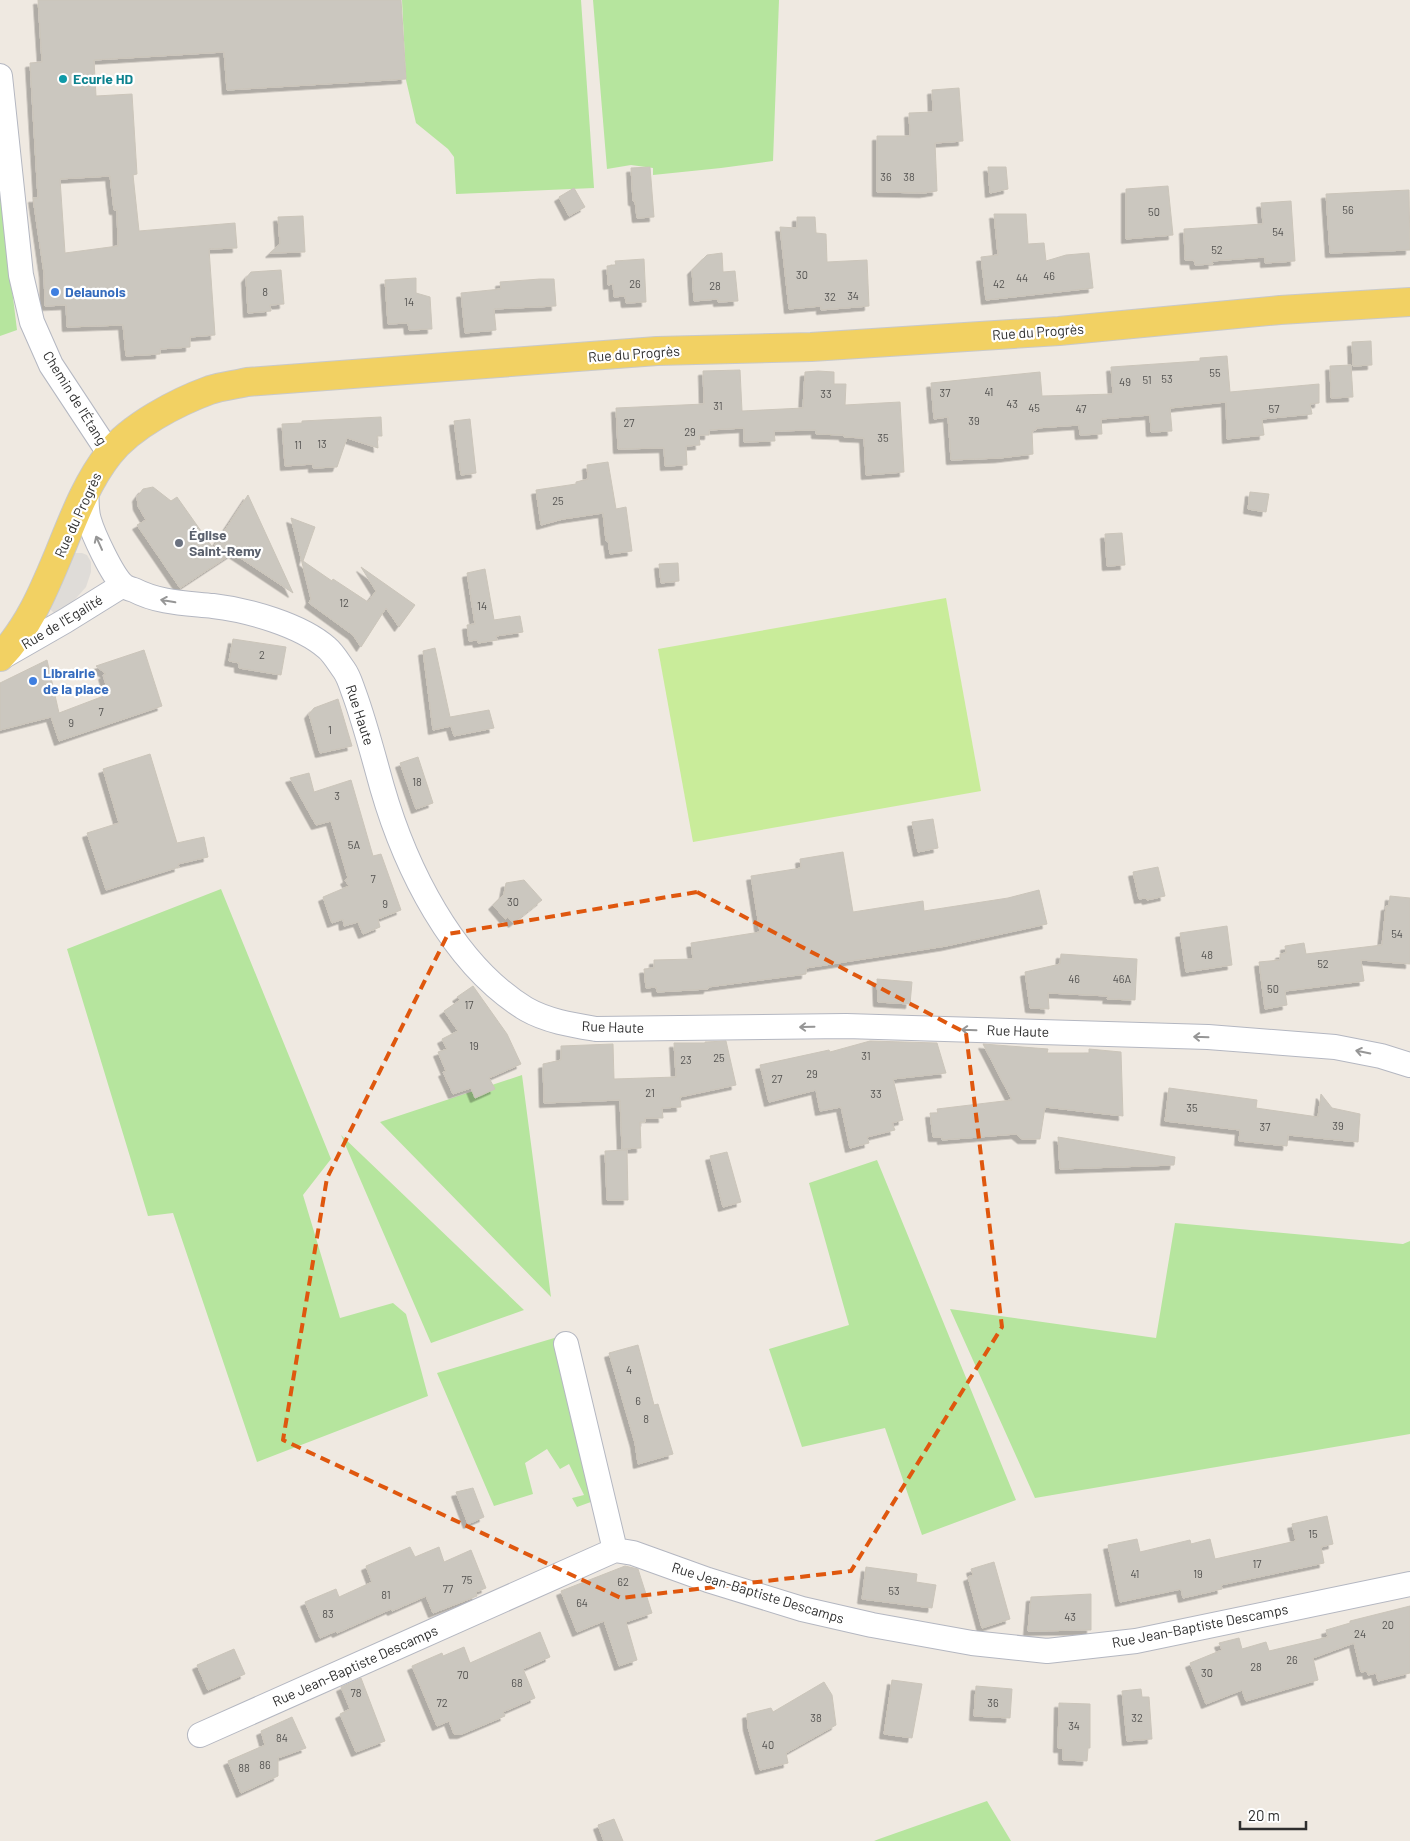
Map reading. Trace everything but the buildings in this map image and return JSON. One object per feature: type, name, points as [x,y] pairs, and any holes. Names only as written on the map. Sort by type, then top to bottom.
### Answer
[{"type":"main road","name":"Rue du Progrès","points":[[0,657],[25,626],[42,596],[86,491],[109,454],[155,416],[183,401],[212,390],[247,382],[657,351],[811,346],[1059,331],[1280,310],[1410,302]]},
{"type":"street","name":"Chemin de l'Étang","points":[[0,76],[22,275],[32,322],[51,365],[109,454]]},
{"type":"street","points":[[86,491],[88,518],[105,557],[123,585]]},
{"type":"street","name":"Rue de l'Egalité","points":[[0,657],[65,621],[123,585]]},
{"type":"street","name":"Rue Haute","points":[[123,585],[146,596],[169,602],[216,606],[251,614],[302,630],[328,649],[346,672],[359,706],[385,795],[405,850],[427,896],[449,932],[471,961],[497,988],[527,1010],[558,1022],[596,1029],[846,1026],[1208,1037],[1335,1047],[1382,1056],[1410,1065]]},
{"type":"street","points":[[566,1344],[614,1550]]},
{"type":"street","name":"Rue Jean-Baptiste Descamps","points":[[200,1735],[614,1550],[633,1553],[708,1580],[802,1609],[872,1626],[972,1643],[1047,1651],[1136,1641],[1410,1584]]},
{"type":"highlighted area","points":[[697,892],[966,1033],[1002,1327],[851,1571],[621,1598],[283,1440],[327,1178],[448,934]]},
{"type":"green space","points":[[402,0],[581,0],[594,188],[456,194],[454,157],[448,149],[416,123],[406,80]]},
{"type":"green space","points":[[593,0],[779,0],[773,161],[653,175],[653,168],[631,165],[607,169]]},
{"type":"green space","points":[[0,192],[17,330],[0,336]]},
{"type":"green space","points":[[946,598],[981,791],[693,842],[658,649]]},
{"type":"green space","points":[[221,889],[331,1159],[303,1195],[340,1318],[393,1303],[406,1314],[428,1396],[257,1462],[173,1213],[148,1216],[67,949]]},
{"type":"green space","points":[[522,1075],[551,1297],[380,1122]]},
{"type":"green space","points":[[341,1135],[524,1310],[431,1343]]},
{"type":"green space","points":[[877,1160],[1016,1500],[922,1535],[885,1428],[802,1447],[769,1349],[849,1325],[809,1183]]},
{"type":"green space","points":[[1175,1223],[1403,1244],[1410,1241],[1410,1434],[1035,1498],[950,1309],[1156,1338]]},
{"type":"green space","points":[[561,1336],[602,1498],[577,1507],[572,1498],[584,1495],[569,1464],[560,1469],[547,1449],[525,1463],[533,1494],[494,1506],[437,1373]]},
{"type":"green space","points":[[987,1801],[1011,1841],[874,1841],[879,1839]]},
{"type":"shaded area","points":[[75,553],[87,555],[91,562],[91,572],[86,587],[70,605],[58,613],[54,613],[50,609]]},
{"type":"place","name":"Ecurie HD","points":[[63,79]]},
{"type":"place","name":"Delaunois","points":[[55,292]]},
{"type":"place","name":"Église Saint-Remy","points":[[179,543]]},
{"type":"place","name":"Librairie de la place","points":[[33,681]]}]
